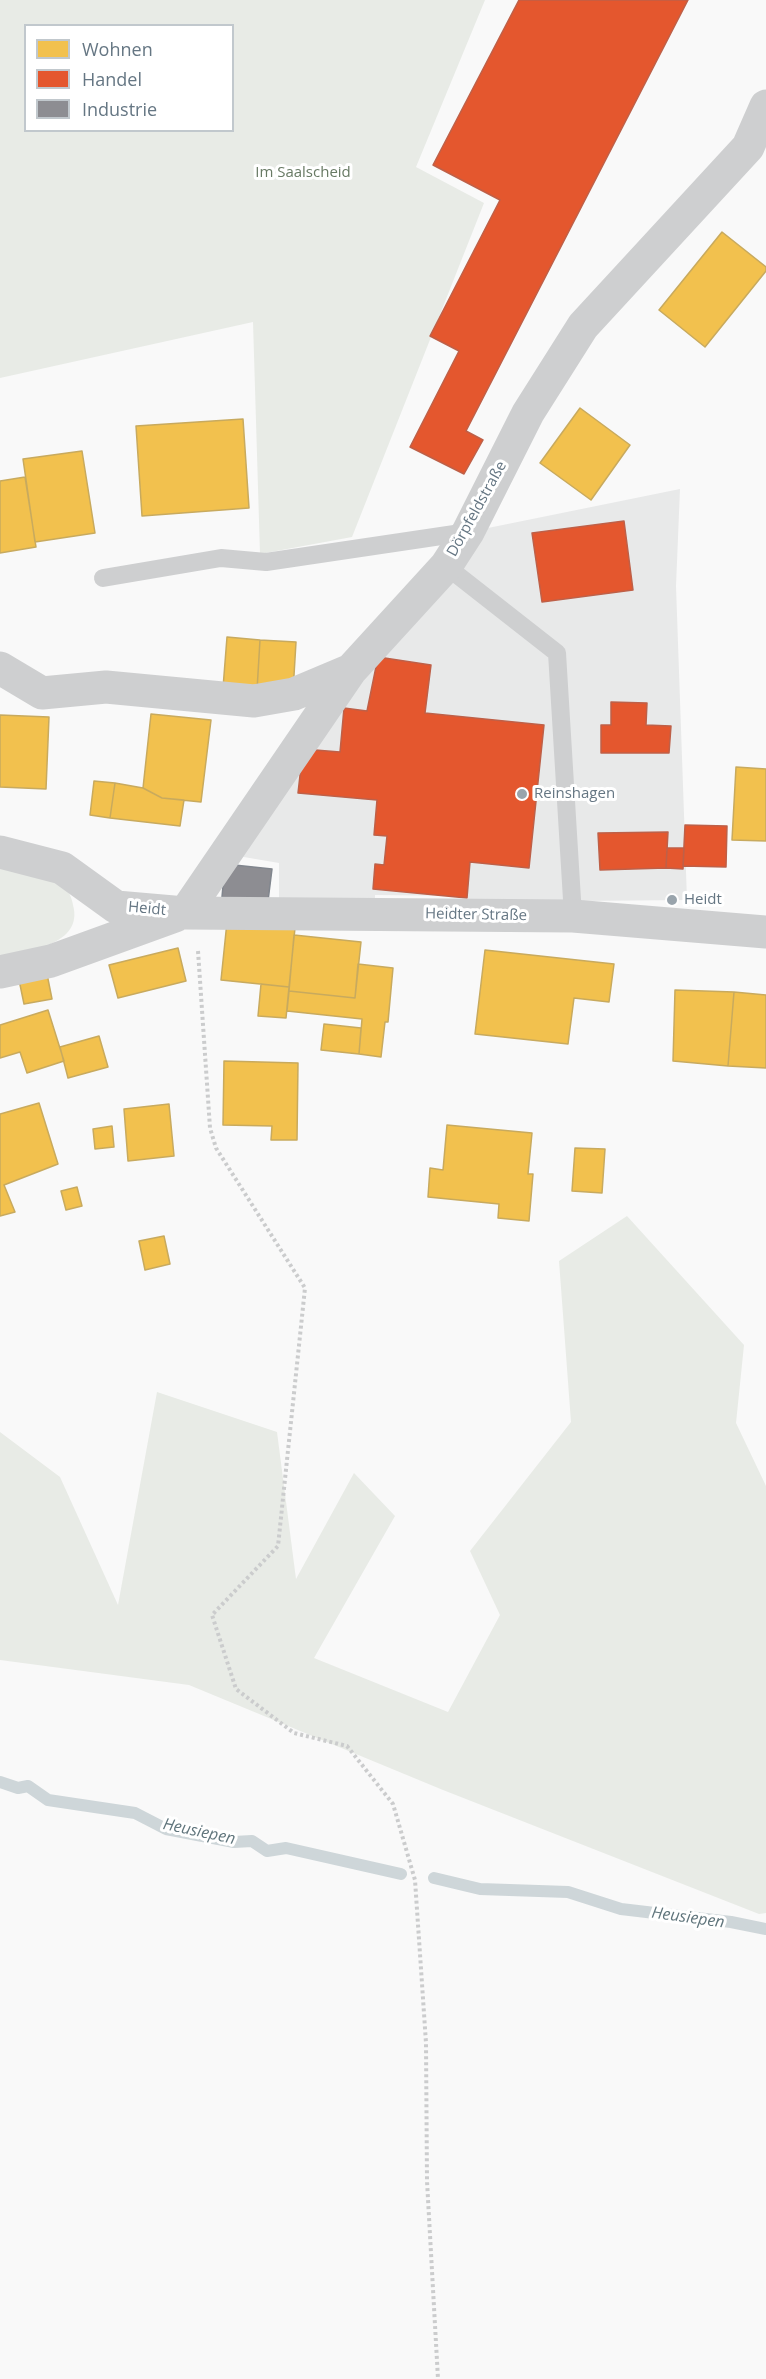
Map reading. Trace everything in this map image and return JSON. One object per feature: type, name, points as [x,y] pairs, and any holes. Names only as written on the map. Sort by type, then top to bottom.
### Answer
[{"type":"street","name":"Dörpfeldstraße","points":[[185,913],[351,670],[446,566],[468,532],[528,413],[583,326],[748,147],[766,106]]},
{"type":"street","points":[[0,668],[42,693],[106,687],[254,701],[294,694],[351,670]]},
{"type":"street","name":"Heidt","points":[[0,852],[62,868],[116,907],[185,913]]},
{"type":"street","name":"Heidter Straße","points":[[185,913],[573,916],[766,932]]},
{"type":"street","name":"Heidt","points":[[0,972],[51,961],[185,913]]},
{"type":"lane","points":[[103,578],[221,558],[266,562],[468,532]]},
{"type":"lane","points":[[446,566],[557,653],[573,916]]},
{"type":"path","points":[[185,913],[199,956],[210,1128],[216,1148],[305,1288],[278,1546],[212,1615],[236,1689],[294,1733],[347,1746],[393,1804],[415,1880],[426,2043],[427,2181],[438,2379]]},
{"type":"shaded area","points":[[680,489],[676,586],[687,900],[468,902],[468,896],[375,895],[375,901],[279,900],[279,863],[232,855],[276,791],[483,529]]},
{"type":"green space","name":"Im Saalscheid","points":[[0,0],[485,0],[416,167],[484,203],[352,537],[260,554],[253,322],[0,378]]},
{"type":"green space","points":[[0,862],[50,878],[66,888],[72,902],[74,918],[70,929],[62,938],[38,949],[0,959]]},
{"type":"green space","points":[[627,1216],[744,1345],[736,1423],[766,1486],[766,1913],[759,1914],[443,1790],[189,1685],[0,1660],[0,1432],[60,1477],[118,1605],[157,1392],[277,1432],[296,1579],[354,1473],[395,1516],[314,1658],[448,1712],[500,1615],[470,1551],[571,1422],[559,1261]]},
{"type":"building: Wohnen","points":[[722,232],[766,267],[766,271],[705,347],[659,310]]},
{"type":"building: Wohnen","points":[[580,408],[630,445],[591,500],[540,463]]},
{"type":"building: Wohnen","points":[[243,419],[249,508],[142,516],[136,426]]},
{"type":"building: Wohnen","points":[[82,451],[95,533],[35,542],[23,459]]},
{"type":"building: Wohnen","points":[[25,477],[36,547],[0,553],[0,481]]},
{"type":"building: Wohnen","points":[[227,637],[260,640],[257,690],[223,688]]},
{"type":"building: Wohnen","points":[[260,640],[296,642],[293,692],[257,690]]},
{"type":"building: Wohnen","points":[[151,714],[211,720],[201,802],[162,798],[143,788]]},
{"type":"building: Wohnen","points":[[0,715],[49,717],[46,789],[0,787]]},
{"type":"building: Wohnen","points":[[736,767],[766,769],[766,841],[732,840]]},
{"type":"building: Wohnen","points":[[94,781],[115,783],[110,818],[90,815]]},
{"type":"building: Wohnen","points":[[115,783],[143,788],[162,798],[184,800],[180,826],[110,818]]},
{"type":"building: Wohnen","points":[[227,922],[295,928],[289,987],[221,980]]},
{"type":"building: Wohnen","points":[[294,935],[361,942],[355,998],[289,991]]},
{"type":"building: Wohnen","points":[[178,948],[186,981],[118,998],[109,965]]},
{"type":"building: Wohnen","points":[[485,950],[614,964],[609,1002],[574,998],[568,1044],[475,1034]]},
{"type":"building: Wohnen","points":[[358,964],[393,968],[388,1022],[385,1022],[381,1057],[359,1054],[362,1019],[287,1011],[289,991],[355,998]]},
{"type":"building: Wohnen","points":[[46,969],[52,999],[24,1004],[18,975]]},
{"type":"building: Wohnen","points":[[261,984],[289,987],[286,1018],[258,1016]]},
{"type":"building: Wohnen","points":[[675,990],[734,992],[728,1066],[673,1061]]},
{"type":"building: Wohnen","points":[[734,992],[766,995],[766,1068],[728,1066]]},
{"type":"building: Wohnen","points":[[48,1010],[64,1061],[27,1073],[20,1052],[0,1058],[0,1025]]},
{"type":"building: Wohnen","points":[[324,1024],[361,1028],[359,1054],[321,1050]]},
{"type":"building: Wohnen","points":[[99,1036],[108,1067],[68,1078],[60,1047]]},
{"type":"building: Wohnen","points":[[224,1061],[298,1063],[297,1140],[271,1140],[272,1126],[223,1125]]},
{"type":"building: Wohnen","points":[[39,1103],[58,1164],[4,1185],[15,1212],[0,1216],[0,1114]]},
{"type":"building: Wohnen","points":[[169,1104],[174,1156],[128,1161],[124,1109]]},
{"type":"building: Wohnen","points":[[447,1125],[532,1133],[528,1174],[533,1174],[529,1221],[498,1218],[499,1204],[428,1197],[430,1168],[443,1170]]},
{"type":"building: Wohnen","points":[[112,1126],[114,1147],[95,1149],[93,1129]]},
{"type":"building: Wohnen","points":[[575,1148],[605,1149],[602,1193],[572,1191]]},
{"type":"building: Wohnen","points":[[77,1187],[82,1206],[66,1210],[61,1191]]},
{"type":"building: Wohnen","points":[[164,1236],[170,1264],[145,1270],[139,1241]]},
{"type":"building: Handel","points":[[519,0],[688,0],[466,431],[483,440],[464,474],[410,447],[459,351],[430,336],[500,200],[433,165]]},
{"type":"building: Handel","points":[[624,521],[633,590],[542,602],[532,533]]},
{"type":"building: Handel","points":[[378,657],[431,665],[425,713],[544,725],[529,868],[470,862],[467,898],[373,889],[375,864],[384,865],[387,836],[374,835],[377,800],[298,793],[303,749],[340,752],[344,708],[367,711]]},
{"type":"building: Handel","points":[[611,702],[647,703],[646,725],[671,726],[669,753],[601,753],[601,725],[611,725]]},
{"type":"building: Handel","points":[[685,825],[727,826],[726,867],[683,866]]},
{"type":"building: Handel","points":[[668,832],[666,868],[600,870],[598,833]]},
{"type":"building: Handel","points":[[667,848],[684,848],[683,869],[666,868]]},
{"type":"building: Industrie","points":[[225,864],[272,869],[268,901],[222,897]]},
{"type":"waterway","name":"Heusiepen","points":[[0,1782],[18,1788],[28,1786],[48,1800],[135,1813],[166,1829],[234,1842],[252,1841],[267,1851],[286,1848],[401,1874]]},
{"type":"waterway","name":"Heusiepen","points":[[434,1878],[480,1889],[568,1892],[621,1909],[731,1922],[766,1929]]},
{"type":"place","name":"Reinshagen","points":[[522,794]]},
{"type":"place","name":"Heidt","points":[[672,900]]}]
